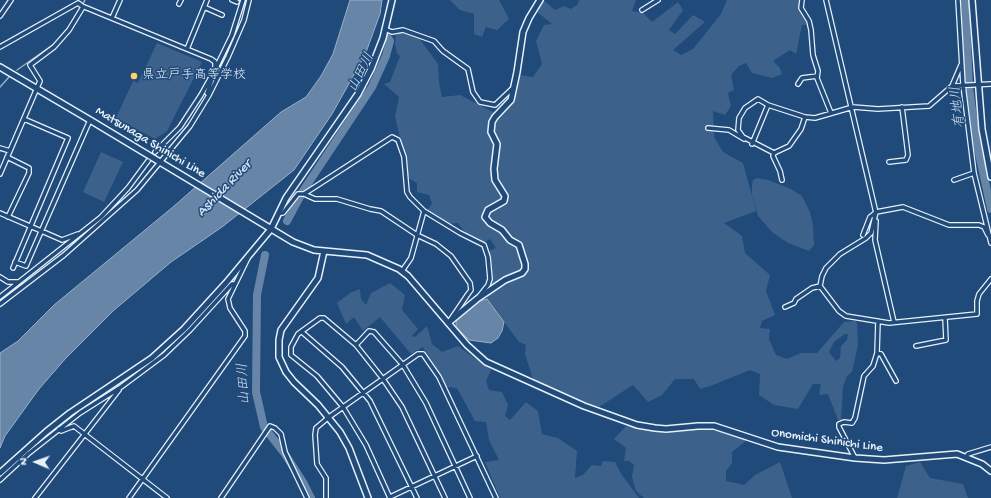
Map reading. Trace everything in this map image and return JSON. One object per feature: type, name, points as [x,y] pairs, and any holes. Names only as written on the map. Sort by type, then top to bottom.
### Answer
[{"type":"main road","points":[[0,473],[70,413],[152,358],[205,308],[247,256],[272,229],[286,198],[358,94],[371,69],[385,29],[392,0]]},
{"type":"main road","points":[[448,323],[476,299],[505,280],[522,273],[525,269],[525,264],[519,245],[510,240],[502,230],[490,223],[485,217],[488,210],[504,201],[505,196],[495,180],[494,160],[497,144],[491,127],[495,117],[511,100],[523,32],[529,18],[540,0]]},
{"type":"main road","points":[[972,0],[977,84],[991,177]]},
{"type":"main road","name":"Matsunaga Shinichi Line","points":[[0,67],[302,247],[324,251],[367,255],[389,263],[402,272],[448,323]]},
{"type":"main road","points":[[324,251],[318,278],[285,322],[281,330],[279,357],[286,372],[329,417],[349,448],[368,498]]},
{"type":"main road","name":"Onomichi Shinichi Line","points":[[448,323],[467,345],[486,362],[584,406],[637,425],[666,429],[714,426],[778,447],[855,458],[884,460],[957,454],[982,464],[991,471]]},
{"type":"street","points":[[0,16],[11,0]]},
{"type":"street","points":[[0,174],[40,81],[30,64],[54,47],[69,30],[82,0]]},
{"type":"street","points":[[112,18],[120,0]]},
{"type":"street","points":[[186,49],[207,0]]},
{"type":"street","points":[[232,0],[237,2]]},
{"type":"street","points":[[155,152],[180,128],[201,95],[232,35],[243,0]]},
{"type":"street","points":[[0,304],[98,226],[137,190],[161,162],[190,126],[209,95],[244,20],[249,0]]},
{"type":"street","points":[[642,10],[658,0]]},
{"type":"street","points":[[802,0],[801,8],[809,21],[811,30],[813,55],[818,71],[817,76],[831,113]]},
{"type":"street","points":[[826,0],[853,107],[876,213],[875,240],[894,322]]},
{"type":"street","points":[[958,0],[963,86],[974,173],[991,243]]},
{"type":"street","points":[[0,47],[80,5],[215,62],[215,70],[207,93],[209,95]]},
{"type":"street","points":[[204,7],[222,15]]},
{"type":"street","points":[[385,29],[392,32],[403,30],[434,41],[443,51],[468,69],[473,92],[480,102],[495,106],[514,87]]},
{"type":"street","points":[[774,153],[743,137],[738,130],[739,118],[745,108],[758,99],[768,105],[805,117],[815,118],[853,107],[902,108],[929,106],[952,86],[962,63]]},
{"type":"street","points":[[798,84],[802,78],[817,76]]},
{"type":"street","points":[[952,86],[991,84]]},
{"type":"street","points":[[754,143],[768,105]]},
{"type":"street","points":[[889,162],[906,160],[908,155],[902,108]]},
{"type":"street","points":[[774,153],[789,146],[801,129],[805,117]]},
{"type":"street","points":[[13,268],[68,138],[24,119]]},
{"type":"street","points":[[15,262],[26,266],[90,120]]},
{"type":"street","points":[[708,128],[729,130],[752,144],[754,143]]},
{"type":"street","points":[[304,194],[392,137],[398,140],[404,157],[407,192],[410,197],[424,212],[484,245],[488,257],[490,279],[488,285],[476,299]]},
{"type":"street","points":[[0,148],[10,151]]},
{"type":"street","points":[[774,153],[773,156],[782,180]]},
{"type":"street","points":[[7,157],[29,168],[29,173],[8,217]]},
{"type":"street","points":[[0,297],[84,231],[115,203],[148,161]]},
{"type":"street","points":[[954,180],[974,173]]},
{"type":"street","points":[[279,213],[283,214],[298,194],[304,194],[315,199],[337,199],[381,211],[417,235],[436,244],[451,256],[470,283],[471,290],[448,323]]},
{"type":"street","points":[[863,235],[870,216],[876,213],[903,207],[949,225],[979,225],[984,227],[990,236]]},
{"type":"street","points":[[402,272],[411,258],[424,212]]},
{"type":"street","points":[[0,213],[62,240],[98,226]]},
{"type":"street","points":[[876,213],[871,233],[866,238],[840,254],[826,268],[822,276],[820,286],[839,311],[846,316],[894,322],[978,314],[977,301],[979,294],[991,279]]},
{"type":"street","points":[[128,498],[245,336],[245,331],[230,308],[228,299],[248,259],[247,256]]},
{"type":"street","points":[[0,277],[8,282],[20,282]]},
{"type":"street","points":[[0,480],[28,454],[59,429],[80,413],[121,387],[164,355],[190,330],[232,284],[236,284]]},
{"type":"street","points":[[785,307],[794,303],[796,299],[812,288],[820,286]]},
{"type":"street","points":[[445,498],[434,476],[402,406],[356,345],[324,318],[320,318],[302,332],[291,347],[291,355],[317,376],[343,407],[366,445],[390,497],[412,486],[434,476],[455,466],[477,456]]},
{"type":"street","points":[[916,346],[946,340],[945,318]]},
{"type":"street","points":[[855,458],[839,427],[840,424],[844,422],[852,423],[855,418],[864,376],[873,366],[877,353],[878,321]]},
{"type":"street","points":[[356,345],[369,331],[374,332],[403,365],[426,403],[470,498]]},
{"type":"street","points":[[302,332],[342,366],[370,401],[381,420],[417,498]]},
{"type":"street","points":[[877,353],[881,354],[896,381]]},
{"type":"street","points":[[326,498],[326,478],[317,464],[316,428],[329,417],[418,354],[423,354],[439,377],[496,498]]},
{"type":"street","points":[[35,498],[121,387]]},
{"type":"street","points":[[59,429],[61,431],[74,426],[167,498]]},
{"type":"street","points":[[228,498],[222,496],[270,426],[275,428],[281,434],[286,452],[307,498]]},
{"type":"street","points":[[966,457],[968,454],[991,447]]},
{"type":"shaded area","points":[[450,0],[499,0],[509,19],[497,30],[486,27],[482,37],[474,34],[474,14],[460,10]]},
{"type":"shaded area","points":[[543,0],[555,10],[564,6],[571,9],[578,4],[579,0],[636,0],[632,11],[643,13],[652,22],[678,2],[683,10],[669,30],[675,34],[693,15],[705,22],[673,50],[681,55],[693,49],[721,14],[727,0],[800,0],[799,6],[807,25],[802,25],[796,54],[790,50],[773,61],[780,68],[782,74],[772,78],[752,73],[746,63],[739,66],[731,75],[734,90],[728,93],[731,106],[725,115],[713,111],[714,137],[723,152],[743,163],[756,211],[724,223],[742,236],[745,253],[770,275],[766,291],[775,315],[762,321],[760,328],[770,329],[769,339],[776,355],[787,359],[801,353],[817,353],[844,322],[855,321],[857,323],[858,345],[852,372],[847,376],[843,387],[841,420],[838,420],[828,394],[819,395],[821,384],[813,384],[798,409],[774,405],[759,395],[760,374],[750,370],[700,389],[694,379],[675,379],[662,395],[648,402],[633,385],[599,407],[576,399],[533,379],[525,354],[526,345],[519,342],[487,299],[492,272],[489,251],[496,248],[490,239],[483,243],[467,235],[458,223],[448,224],[427,211],[432,203],[429,195],[417,192],[417,183],[405,174],[404,154],[395,117],[399,97],[384,84],[390,82],[400,56],[397,53],[395,44],[396,35],[401,32],[408,33],[418,37],[438,64],[439,83],[442,97],[460,95],[495,113],[493,119],[505,112],[515,96],[519,75],[533,77],[542,64],[536,41],[544,25],[552,24],[536,11]],"holes":[[[845,334],[848,334],[847,340],[841,346],[840,358],[836,361],[829,352],[834,342]]]},
{"type":"shaded area","points":[[157,43],[202,62],[167,131],[155,139],[116,118],[133,81],[138,83]]},
{"type":"shaded area","points":[[101,152],[123,162],[104,202],[83,192]]},
{"type":"shaded area","points":[[757,178],[768,180],[791,189],[802,196],[810,212],[813,226],[814,245],[809,251],[788,243],[772,232],[758,216],[752,195],[753,180]]},
{"type":"shaded area","points":[[390,283],[405,295],[402,310],[418,329],[412,336],[415,337],[427,326],[432,344],[442,352],[458,346],[491,370],[486,381],[489,390],[502,392],[508,405],[505,416],[510,420],[526,402],[538,411],[542,434],[558,438],[577,451],[575,478],[583,475],[592,465],[601,466],[603,461],[615,462],[622,475],[639,498],[500,498],[485,462],[499,460],[489,440],[486,422],[475,421],[457,388],[447,387],[423,347],[411,354],[380,317],[363,331],[354,317],[346,324],[337,303],[350,293],[360,289],[361,299],[366,305],[371,293]]},
{"type":"shaded area","points":[[626,426],[659,432],[704,429],[726,432],[747,440],[732,452],[732,463],[726,471],[726,481],[744,485],[755,475],[780,462],[792,498],[644,498],[636,491],[632,477],[634,465],[629,461],[624,461],[626,448],[614,439]]},
{"type":"shaded area","points":[[920,462],[930,478],[963,484],[968,498],[897,498],[906,466]]},
{"type":"water","name":"Ashida River","points":[[350,0],[382,0],[380,14],[365,55],[332,114],[294,170],[222,227],[171,262],[113,311],[66,358],[39,389],[5,436],[0,448],[0,353],[18,341],[54,305],[173,207],[281,112],[306,97],[321,76],[333,54]]},
{"type":"water","points":[[487,299],[504,322],[502,331],[498,338],[491,343],[469,340],[456,327],[456,321],[480,301]]},
{"type":"waterway","points":[[17,70],[54,44],[68,28],[85,0]]},
{"type":"waterway","name":"有地川","points":[[965,0],[969,87],[976,140],[991,209]]},
{"type":"waterway","name":"山田川","points":[[287,221],[303,191],[372,87],[386,56],[390,41],[388,38]]},
{"type":"waterway","points":[[0,87],[9,77]]},
{"type":"waterway","name":"山田川","points":[[265,255],[257,295],[256,392],[264,427],[285,454],[311,498]]},
{"type":"place","name":"県立戸手高等学校","points":[[134,76]]}]
